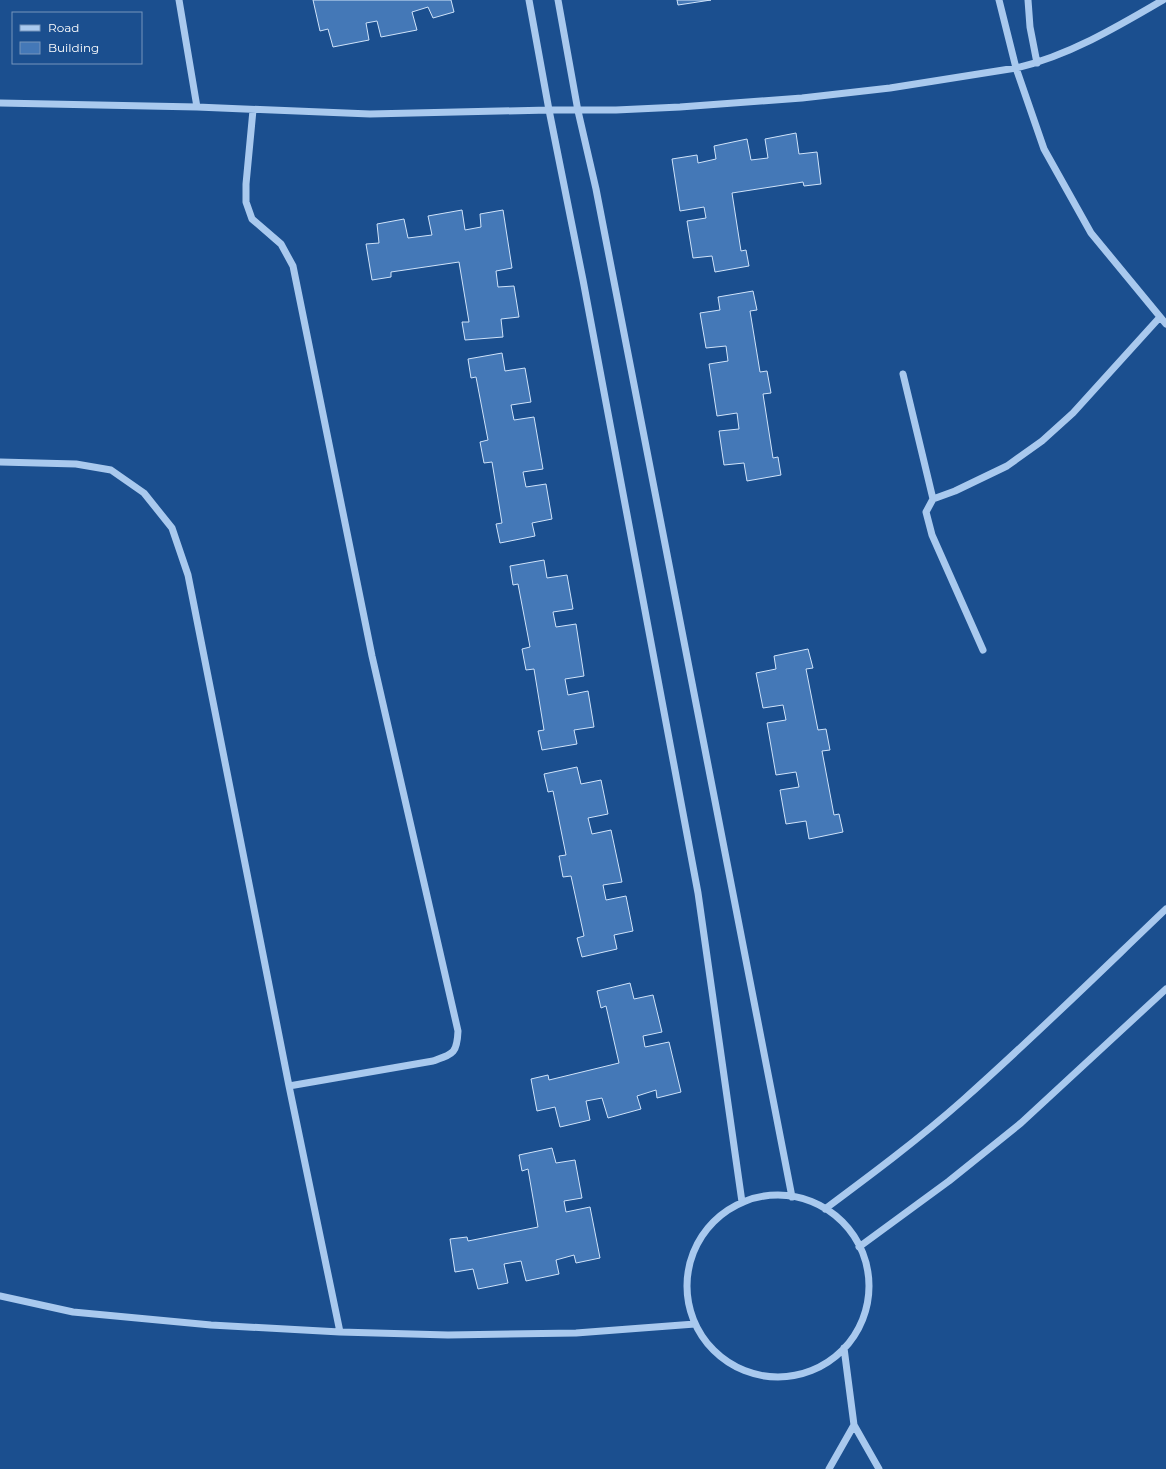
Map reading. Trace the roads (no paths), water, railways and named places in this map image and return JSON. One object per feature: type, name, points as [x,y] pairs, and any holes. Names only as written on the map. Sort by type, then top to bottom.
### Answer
[{"type":"street","points":[[179,0],[197,107]]},
{"type":"street","points":[[529,0],[698,893],[742,1202]]},
{"type":"street","points":[[558,0],[578,111],[598,197],[792,1197]]},
{"type":"street","points":[[999,0],[1016,68],[1044,149],[1091,233],[1166,324]]},
{"type":"street","points":[[1028,0],[1030,27],[1037,63]]},
{"type":"street","points":[[0,103],[197,107],[370,114],[549,110],[578,111],[680,107],[802,98],[890,88],[1016,68],[1037,63],[1109,32],[1163,0]]},
{"type":"street","points":[[253,110],[246,184],[246,202],[252,219],[281,244],[293,266],[372,656],[458,1031],[457,1046],[449,1056],[433,1061],[289,1086]]},
{"type":"street","points":[[933,498],[955,490],[1007,466],[1042,441],[1073,412],[1160,317]]},
{"type":"street","points":[[903,374],[933,498],[926,512],[932,535],[983,650]]},
{"type":"street","points":[[0,462],[76,464],[111,470],[144,493],[172,528],[188,575],[289,1086],[340,1332]]},
{"type":"street","points":[[825,1209],[904,1149],[962,1101],[1042,1028],[1166,909]]},
{"type":"street","points":[[859,1247],[949,1181],[1021,1123],[1166,989]]},
{"type":"street","points":[[781,1194],[792,1197],[811,1201],[825,1209],[837,1217],[856,1239],[866,1267],[868,1296],[861,1324],[844,1348],[821,1366],[793,1376],[764,1376],[736,1367],[712,1349],[695,1324],[687,1294],[689,1263],[701,1235],[723,1212],[750,1198],[781,1194]]},
{"type":"street","points":[[0,1296],[73,1312],[211,1325],[340,1332],[448,1335],[569,1333],[695,1324]]},
{"type":"street","points":[[844,1348],[854,1425],[879,1469]]},
{"type":"street","points":[[829,1469],[854,1425]]}]
